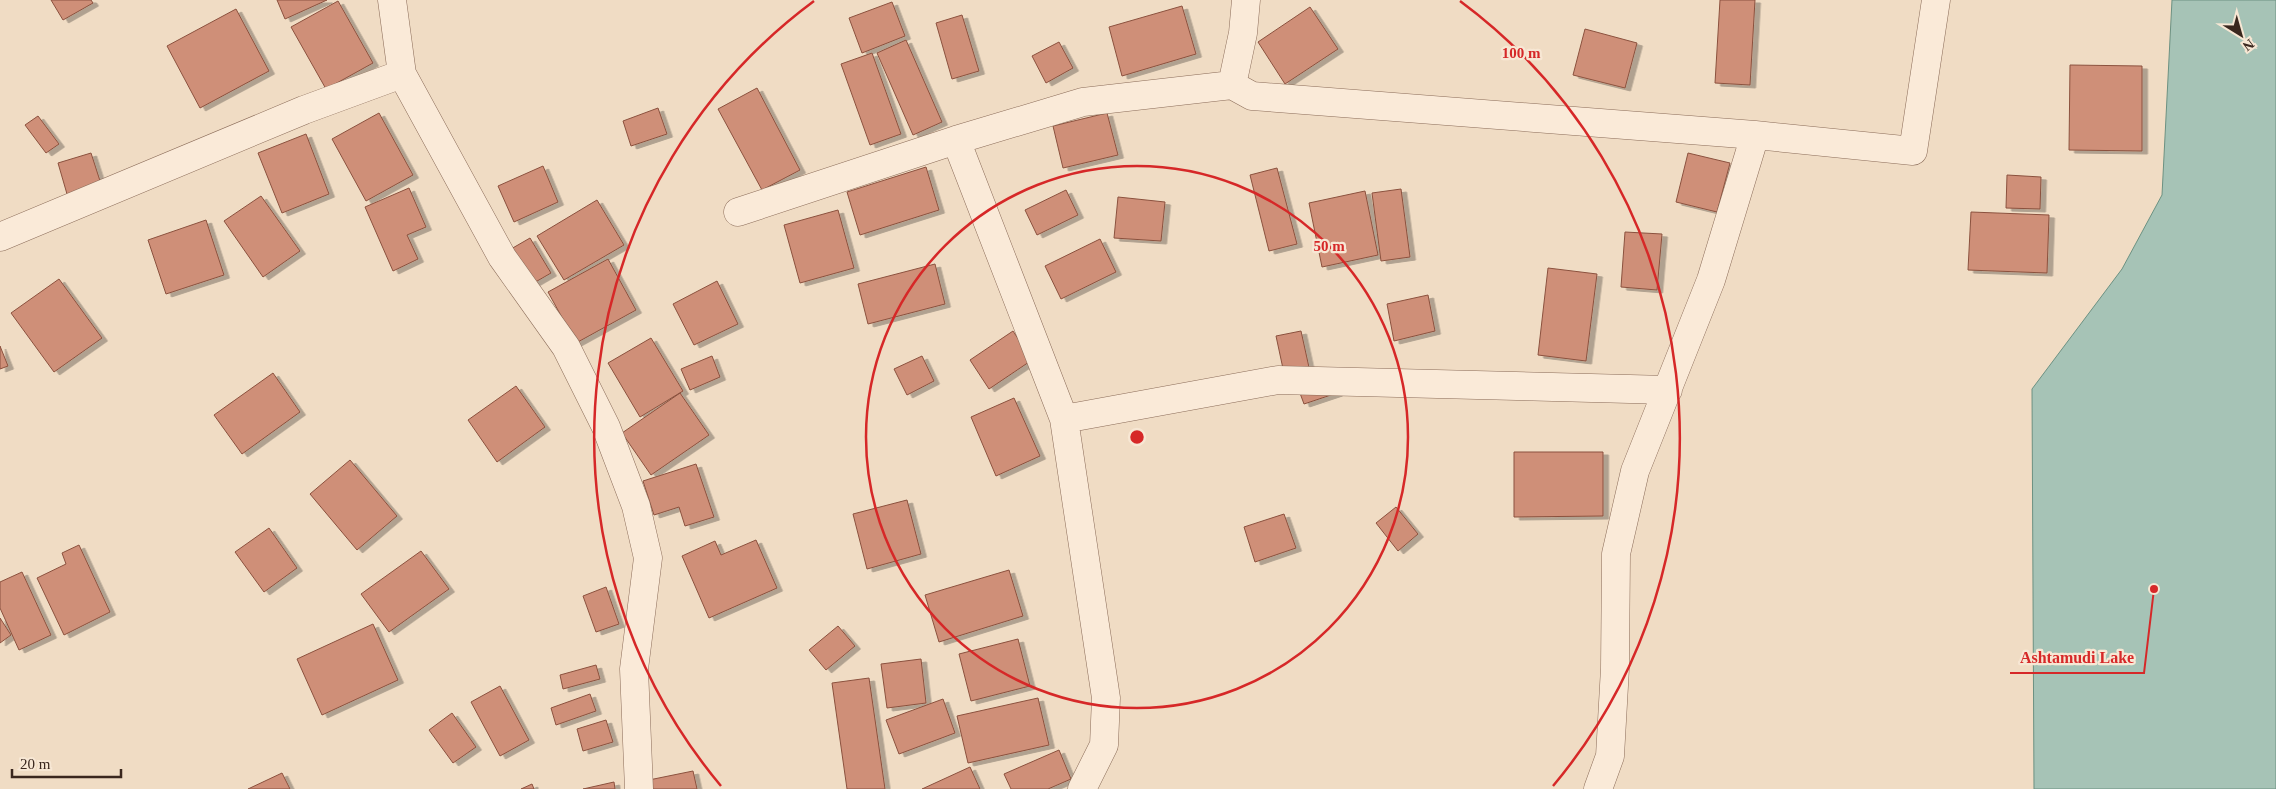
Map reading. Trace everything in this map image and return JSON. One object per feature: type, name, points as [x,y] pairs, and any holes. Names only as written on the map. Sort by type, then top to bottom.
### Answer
[{"type":"street","points":[[392,0],[402,74],[502,257],[566,347],[606,427],[636,506],[648,558],[634,669],[639,789]]},
{"type":"street","points":[[1232,85],[1243,33],[1246,0]]},
{"type":"street","points":[[738,212],[956,140],[1083,102],[1232,85],[1252,96],[1755,135],[1913,151],[1936,0]]},
{"type":"street","points":[[0,237],[295,114],[402,74]]},
{"type":"street","points":[[1598,789],[1610,756],[1615,668],[1616,554],[1635,471],[1712,280],[1755,135]]},
{"type":"street","points":[[956,140],[1064,419],[1106,698],[1104,745],[1082,789]]},
{"type":"street","points":[[1064,419],[1278,380],[1668,390]]},
{"type":"shaded area","points":[[2172,0],[2276,0],[2276,789],[2034,789],[2032,389],[2122,269],[2162,195]]},
{"type":"building","points":[[51,0],[91,0],[93,3],[63,20]]},
{"type":"building","points":[[277,0],[327,0],[285,19]]},
{"type":"building","points":[[1720,0],[1755,0],[1750,85],[1715,83]]},
{"type":"building","points":[[338,1],[373,63],[326,89],[291,27]]},
{"type":"building","points":[[892,2],[905,36],[862,53],[849,18]]},
{"type":"building","points":[[1182,6],[1196,54],[1122,76],[1109,27]]},
{"type":"building","points":[[1310,7],[1338,49],[1285,84],[1258,42]]},
{"type":"building","points":[[236,9],[269,71],[200,108],[167,46]]},
{"type":"building","points":[[962,15],[979,71],[952,79],[936,23]]},
{"type":"building","points":[[1585,29],[1637,43],[1625,88],[1573,75]]},
{"type":"building","points":[[906,40],[942,122],[913,135],[877,53]]},
{"type":"building","points":[[1059,42],[1073,68],[1046,83],[1032,56]]},
{"type":"building","points":[[872,53],[901,134],[870,145],[841,64]]},
{"type":"building","points":[[2070,65],[2142,66],[2142,151],[2069,150]]},
{"type":"building","points":[[757,88],[800,170],[762,190],[718,109]]},
{"type":"building","points":[[658,108],[667,134],[631,146],[623,121]]},
{"type":"building","points":[[379,113],[413,175],[366,201],[332,139]]},
{"type":"building","points":[[1107,113],[1118,155],[1063,168],[1053,126]]},
{"type":"building","points":[[38,116],[59,144],[46,153],[25,125]]},
{"type":"building","points":[[306,134],[329,194],[282,213],[258,153]]},
{"type":"building","points":[[91,153],[101,184],[67,194],[58,163]]},
{"type":"building","points":[[1688,153],[1730,163],[1717,212],[1676,202]]},
{"type":"building","points":[[543,166],[558,202],[514,222],[498,186]]},
{"type":"building","points":[[926,167],[939,210],[860,235],[847,192]]},
{"type":"building","points":[[1277,168],[1297,244],[1269,251],[1250,175]]},
{"type":"building","points":[[2007,175],[2041,177],[2040,209],[2006,208]]},
{"type":"building","points":[[409,188],[426,227],[407,235],[418,259],[393,271],[365,207]]},
{"type":"building","points":[[1401,189],[1410,257],[1381,261],[1372,193]]},
{"type":"building","points":[[1066,190],[1078,215],[1037,235],[1025,210]]},
{"type":"building","points":[[1365,191],[1378,255],[1322,267],[1309,203]]},
{"type":"building","points":[[261,196],[300,251],[263,277],[224,221]]},
{"type":"building","points":[[1118,197],[1165,202],[1161,241],[1114,238]]},
{"type":"building","points":[[597,200],[624,245],[564,280],[537,236]]},
{"type":"building","points":[[838,210],[854,268],[800,283],[784,225]]},
{"type":"building","points":[[1971,212],[2049,215],[2047,273],[1968,270]]},
{"type":"building","points":[[206,220],[224,275],[166,294],[148,240]]},
{"type":"building","points":[[1625,232],[1662,234],[1657,290],[1621,287]]},
{"type":"building","points":[[530,238],[551,273],[532,284],[511,249]]},
{"type":"building","points":[[1100,239],[1116,272],[1061,299],[1045,266]]},
{"type":"building","points":[[608,259],[636,310],[576,343],[548,292]]},
{"type":"building","points":[[935,264],[945,304],[868,324],[858,284]]},
{"type":"building","points":[[1548,268],[1597,274],[1586,361],[1538,355]]},
{"type":"building","points":[[59,279],[102,338],[54,372],[11,313]]},
{"type":"building","points":[[717,281],[738,324],[694,345],[673,304]]},
{"type":"building","points":[[1428,295],[1435,331],[1394,341],[1387,304]]},
{"type":"building","points":[[1013,331],[1032,360],[989,389],[970,360]]},
{"type":"building","points":[[1301,331],[1310,372],[1285,378],[1276,336]]},
{"type":"building","points":[[651,338],[683,391],[640,417],[608,363]]},
{"type":"building","points":[[0,346],[8,366],[0,369]]},
{"type":"building","points":[[712,356],[720,377],[690,390],[681,369]]},
{"type":"building","points":[[922,356],[934,381],[907,395],[894,369]]},
{"type":"building","points":[[273,373],[300,412],[242,454],[214,415]]},
{"type":"building","points":[[1297,385],[1337,393],[1304,404]]},
{"type":"building","points":[[516,386],[545,427],[497,462],[468,420]]},
{"type":"building","points":[[680,393],[709,435],[651,475],[622,433]]},
{"type":"building","points":[[1014,398],[1040,456],[996,476],[971,417]]},
{"type":"building","points":[[1514,452],[1603,452],[1603,516],[1514,517]]},
{"type":"building","points":[[350,460],[397,516],[357,550],[310,494]]},
{"type":"building","points":[[696,464],[714,517],[685,526],[679,507],[654,515],[643,481]]},
{"type":"building","points":[[907,500],[921,554],[867,569],[853,514]]},
{"type":"building","points":[[1396,507],[1418,534],[1398,551],[1376,523]]},
{"type":"building","points":[[1284,514],[1296,548],[1255,562],[1244,527]]},
{"type":"building","points":[[269,528],[297,568],[264,592],[235,552]]},
{"type":"building","points":[[756,540],[777,588],[709,618],[682,556],[715,541],[721,555]]},
{"type":"building","points":[[79,545],[110,612],[64,635],[37,578],[66,564],[62,553]]},
{"type":"building","points":[[421,551],[449,589],[389,632],[361,594]]},
{"type":"building","points":[[1009,570],[1023,616],[939,642],[925,595]]},
{"type":"building","points":[[22,572],[51,635],[19,650],[0,608],[0,582]]},
{"type":"building","points":[[606,587],[619,624],[596,632],[583,596]]},
{"type":"building","points":[[0,618],[11,635],[0,643]]},
{"type":"building","points":[[373,624],[398,680],[322,715],[297,659]]},
{"type":"building","points":[[838,626],[855,646],[826,670],[809,650]]},
{"type":"building","points":[[1018,639],[1030,686],[971,701],[959,654]]},
{"type":"building","points":[[921,659],[926,703],[887,708],[881,664]]},
{"type":"building","points":[[596,665],[600,679],[563,689],[560,675]]},
{"type":"building","points":[[869,678],[885,789],[847,789],[832,683]]},
{"type":"building","points":[[500,686],[529,740],[500,756],[471,702]]},
{"type":"building","points":[[590,694],[596,711],[556,725],[551,708]]},
{"type":"building","points":[[1038,698],[1049,745],[968,763],[957,716]]},
{"type":"building","points":[[943,699],[955,733],[899,754],[886,720]]},
{"type":"building","points":[[452,713],[476,747],[453,763],[429,730]]},
{"type":"building","points":[[606,720],[613,742],[583,751],[577,729]]},
{"type":"building","points":[[1059,750],[1071,779],[1048,789],[1011,789],[1004,774]]},
{"type":"building","points":[[970,767],[980,789],[922,789]]},
{"type":"building","points":[[693,771],[697,789],[645,789],[644,781]]},
{"type":"building","points":[[282,773],[290,789],[248,789]]},
{"type":"building","points":[[614,782],[615,789],[583,789]]},
{"type":"building","points":[[532,784],[534,789],[521,789]]},
{"type":"place","name":"Ashtamudi Lake","points":[[2154,589]]}]
